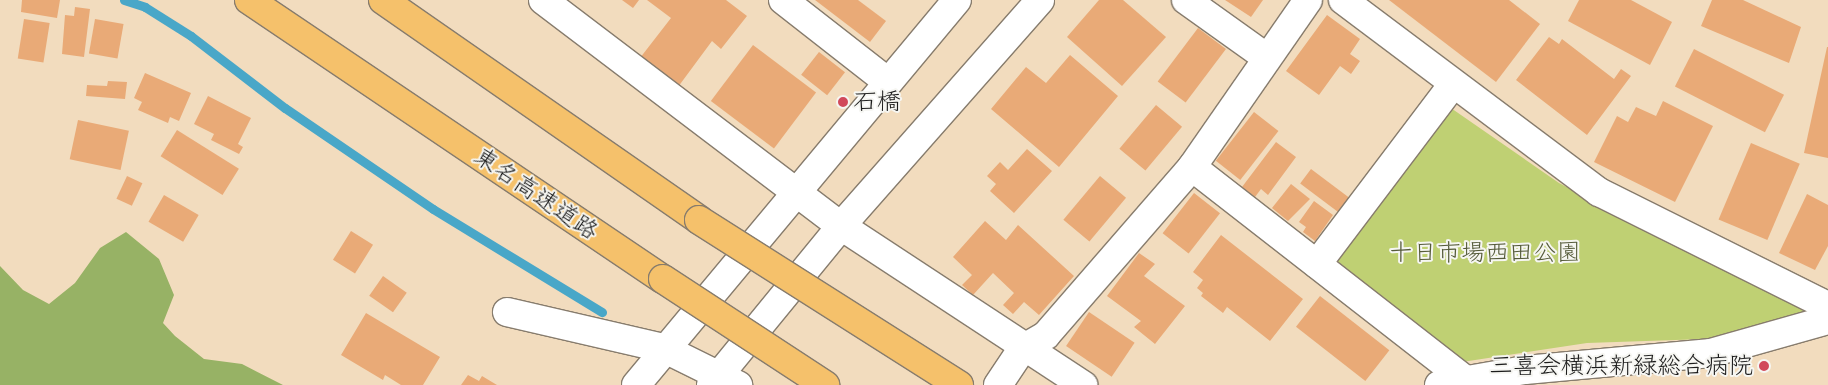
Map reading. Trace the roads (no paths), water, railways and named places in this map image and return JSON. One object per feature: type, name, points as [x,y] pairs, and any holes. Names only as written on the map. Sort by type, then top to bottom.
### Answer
[{"type":"highway","name":"東名高速道路","points":[[249,0],[663,279],[825,385]]},
{"type":"highway","points":[[383,0],[699,220],[959,385]]},
{"type":"street","points":[[543,0],[841,226],[1022,349],[1083,385]]},
{"type":"street","points":[[783,0],[888,82]]},
{"type":"street","points":[[636,385],[663,348],[794,191],[958,0]]},
{"type":"street","points":[[507,312],[663,348],[723,381],[841,226],[1040,0]]},
{"type":"street","points":[[1186,0],[1266,57]]},
{"type":"street","points":[[998,385],[1022,349],[1046,335],[1192,167],[1266,57],[1308,0]]},
{"type":"street","points":[[1343,0],[1599,192],[1828,306]]},
{"type":"street","points":[[1317,264],[1453,84]]},
{"type":"street","points":[[1192,167],[1317,264],[1452,382],[1521,377],[1711,353],[1828,320]]},
{"type":"waterway","points":[[124,0],[145,7],[191,36],[285,108],[433,209],[602,312]]},
{"type":"place","name":"石橋","points":[[843,102]]},
{"type":"place","name":"三喜会横浜新緑総合病院","points":[[1764,366]]},
{"type":"park label","name":"十日市場西田公園","points":[[1485,253]]}]
